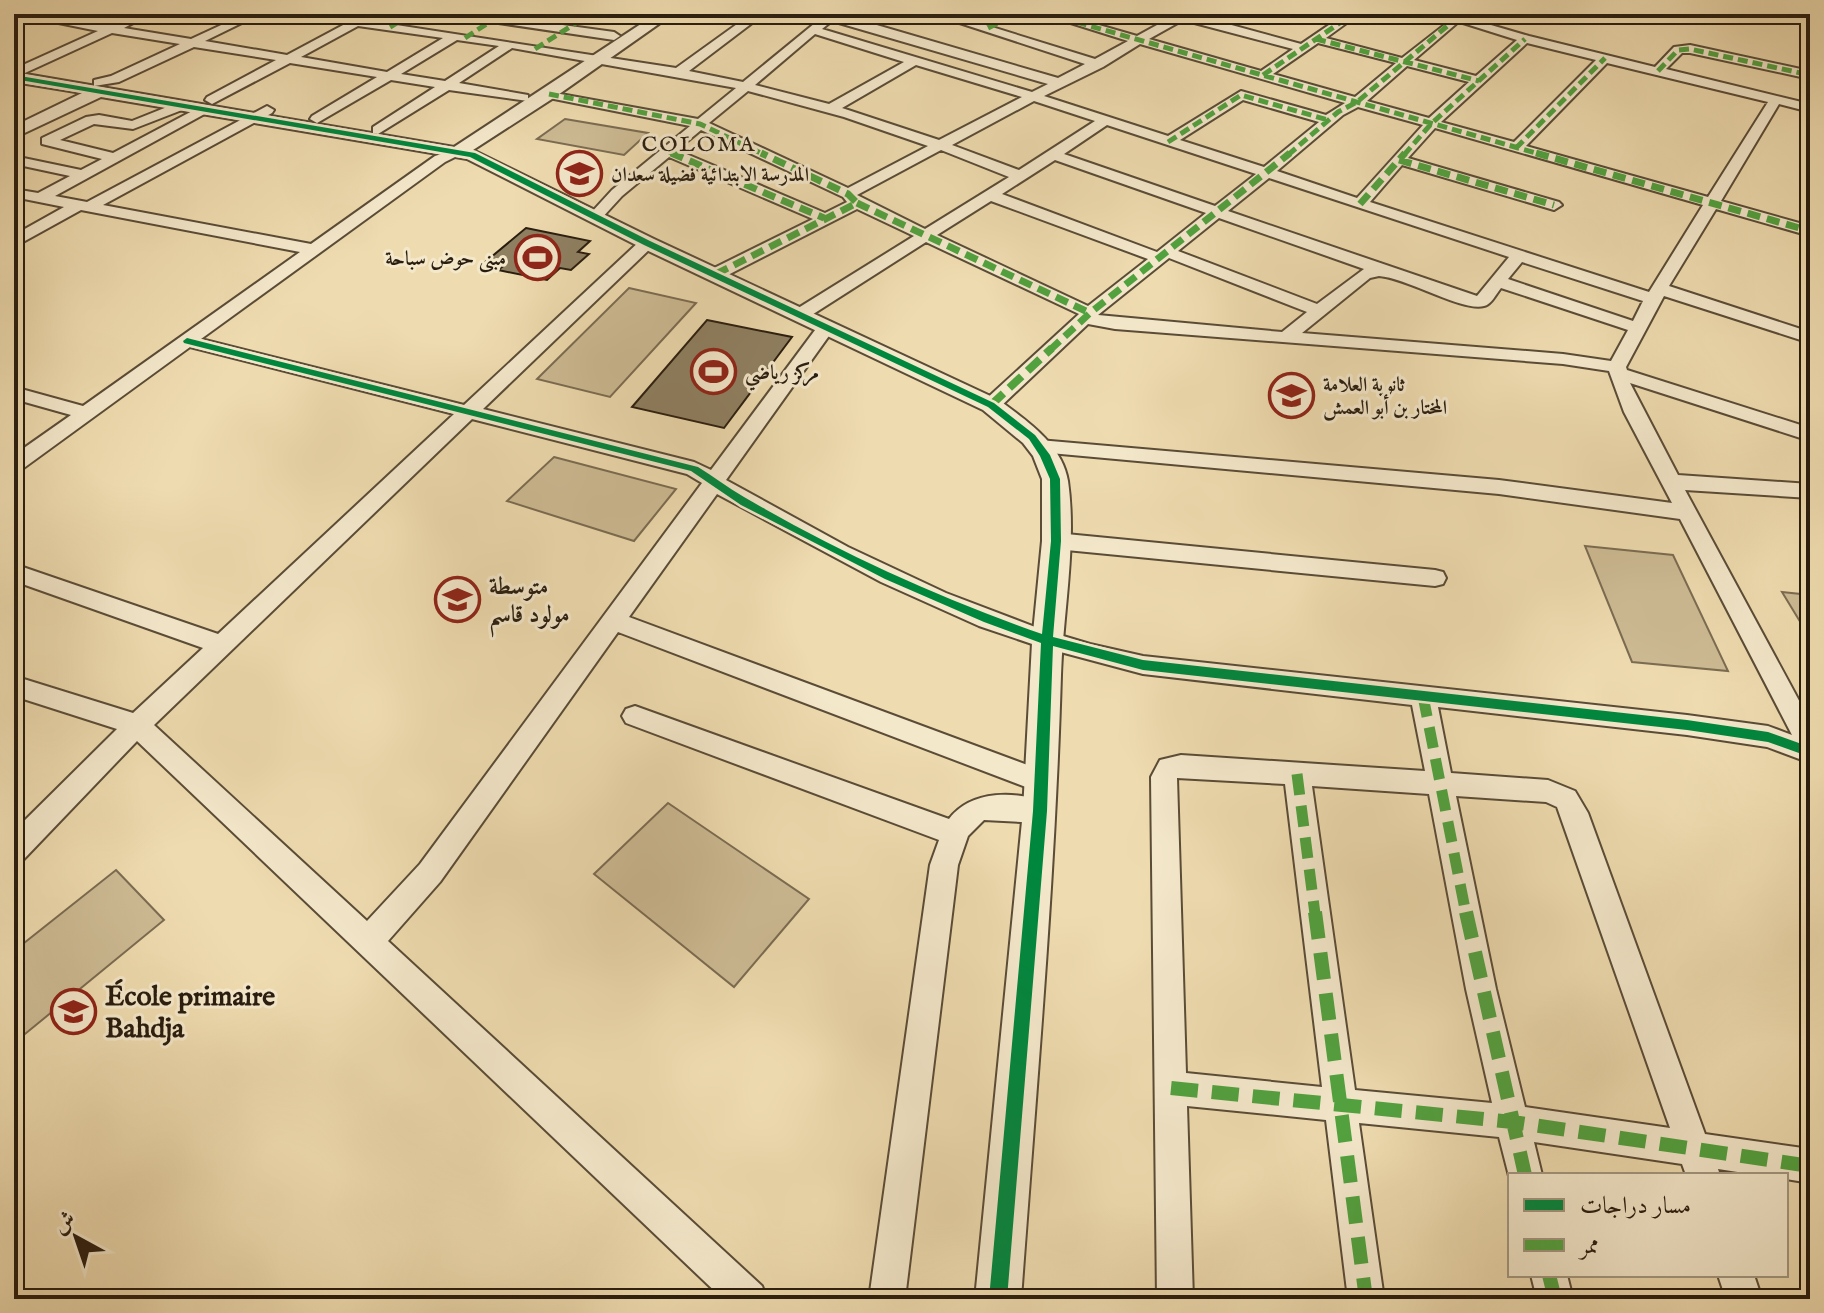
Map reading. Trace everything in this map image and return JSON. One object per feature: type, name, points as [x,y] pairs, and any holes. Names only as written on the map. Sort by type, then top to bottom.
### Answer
[{"type":"main road","points":[[1783,14],[1809,17]]},
{"type":"street","points":[[20,14],[41,15],[523,98]]},
{"type":"street","points":[[17,71],[144,14]]},
{"type":"street","points":[[14,123],[254,14]]},
{"type":"street","points":[[302,14],[592,58],[746,86],[942,144],[1020,176]]},
{"type":"street","points":[[390,27],[412,14]]},
{"type":"street","points":[[458,14],[614,36]]},
{"type":"street","points":[[535,49],[590,14]]},
{"type":"street","points":[[17,71],[208,106],[249,119],[455,152],[549,94],[614,36],[648,14]]},
{"type":"street","points":[[14,465],[455,152],[523,98],[666,14]]},
{"type":"street","points":[[678,73],[758,14]]},
{"type":"street","points":[[938,14],[1099,64]]},
{"type":"street","points":[[988,28],[1016,14]]},
{"type":"street","points":[[1048,14],[1810,231]]},
{"type":"street","points":[[1152,14],[1180,17],[1303,48]]},
{"type":"street","points":[[1263,75],[1353,14]]},
{"type":"street","points":[[14,26],[41,15]]},
{"type":"street","points":[[595,217],[667,151],[832,15],[1060,83]]},
{"type":"street","points":[[716,274],[824,218],[942,144],[1099,64],[1180,17]]},
{"type":"street","points":[[991,405],[1088,315],[1328,120],[1357,102],[1403,61],[1461,17],[1525,39],[1810,108]]},
{"type":"street","points":[[317,119],[390,75],[494,19]]},
{"type":"street","points":[[40,198],[357,22]]},
{"type":"street","points":[[813,30],[1031,96],[1519,255],[1810,338]]},
{"type":"street","points":[[1316,39],[1479,81]]},
{"type":"street","points":[[1360,204],[1431,124],[1525,39]]},
{"type":"street","points":[[378,130],[509,45]]},
{"type":"street","points":[[1658,71],[1684,48],[1810,75]]},
{"type":"street","points":[[1516,148],[1605,58]]},
{"type":"street","points":[[829,110],[916,60]]},
{"type":"street","points":[[14,133],[101,86],[177,107],[267,110],[378,130],[455,152],[991,405],[1032,437],[1055,479],[1056,541],[1047,643],[1040,796],[998,1299]]},
{"type":"street","points":[[549,94],[700,124],[1088,315],[1115,324],[1563,359],[1618,370],[1810,435]]},
{"type":"street","points":[[1168,142],[1241,95],[1328,120]]},
{"type":"street","points":[[1776,99],[1657,294],[1618,370],[1634,412],[1674,482],[1810,745]]},
{"type":"street","points":[[115,158],[47,141],[91,120],[133,125],[177,107]]},
{"type":"street","points":[[14,242],[267,110]]},
{"type":"street","points":[[369,940],[424,881],[716,482],[814,320],[926,235],[1105,121]]},
{"type":"street","points":[[667,151],[824,218]]},
{"type":"street","points":[[1052,154],[1481,302],[1519,255]]},
{"type":"street","points":[[14,160],[84,175]]},
{"type":"street","points":[[1399,160],[1554,205]]},
{"type":"street","points":[[14,193],[317,250]]},
{"type":"street","points":[[990,195],[1319,311]]},
{"type":"street","points":[[14,850],[137,725],[647,243]]},
{"type":"street","points":[[1284,339],[1365,274],[1384,271]]},
{"type":"street","points":[[1499,282],[1638,328]]},
{"type":"street","points":[[187,341],[694,469],[742,500],[948,605],[1047,643],[1143,665],[1741,733],[1768,737],[1810,752]]},
{"type":"street","points":[[14,393],[85,413]]},
{"type":"street","points":[[1039,446],[1499,487],[1690,513]]},
{"type":"street","points":[[1674,482],[1810,491]]},
{"type":"street","points":[[1056,541],[1435,578]]},
{"type":"street","points":[[14,572],[223,645]]},
{"type":"street","points":[[614,621],[1040,796]]},
{"type":"street","points":[[14,686],[137,725],[749,1299]]},
{"type":"street","points":[[1423,696],[1481,989],[1525,1173]]},
{"type":"street","points":[[635,716],[953,833]]},
{"type":"street","points":[[1175,1299],[1164,777],[1169,768],[1181,766],[1548,791],[1566,799],[1574,813],[1699,1162]]},
{"type":"street","points":[[1297,774],[1366,1299]]},
{"type":"street","points":[[887,1299],[944,865],[953,833],[966,815],[983,807],[1040,796]]},
{"type":"street","points":[[1171,1088],[1513,1122],[1699,1162],[1810,1166]]},
{"type":"street","points":[[1550,1277],[1555,1299]]},
{"type":"street","points":[[1737,1277],[1744,1299]]},
{"type":"shaded area","points":[[565,119],[648,133],[624,155],[537,139]]},
{"type":"shaded area","points":[[629,288],[696,303],[610,397],[537,379]]},
{"type":"shaded area","points":[[554,457],[676,489],[634,541],[507,501]]},
{"type":"shaded area","points":[[1585,546],[1673,555],[1728,671],[1632,662]]},
{"type":"shaded area","points":[[1782,592],[1810,595],[1810,638]]},
{"type":"shaded area","points":[[668,803],[809,899],[734,987],[594,874]]},
{"type":"shaded area","points":[[116,870],[164,920],[14,1043],[14,951]]},
{"type":"building","name":"مبنى حوض سباحة","points":[[526,228],[590,241],[578,252],[589,254],[571,270],[560,268],[547,280],[498,270],[502,267],[484,263]]},
{"type":"building","name":"مركز رياضي","points":[[707,320],[792,337],[724,428],[632,407]]},
{"type":"marked path","points":[[390,27],[412,14]]},
{"type":"marked path","points":[[535,49],[590,14]]},
{"type":"marked path","points":[[988,28],[1016,14]]},
{"type":"marked path","points":[[1048,14],[1810,231]]},
{"type":"marked path","points":[[1263,75],[1353,14]]},
{"type":"marked path","points":[[465,38],[494,19]]},
{"type":"marked path","points":[[991,405],[1090,313],[1338,112],[1357,102],[1452,22]]},
{"type":"marked path","points":[[1316,39],[1479,81]]},
{"type":"marked path","points":[[1360,204],[1431,124],[1525,39]]},
{"type":"marked path","points":[[1658,71],[1678,50],[1690,49],[1810,75]]},
{"type":"marked path","points":[[1516,148],[1605,58]]},
{"type":"marked path","points":[[549,94],[700,124],[848,194],[857,203],[716,274]]},
{"type":"marked path","points":[[1168,142],[1241,95],[1328,120]]},
{"type":"marked path","points":[[667,151],[824,218]]},
{"type":"marked path","points":[[1399,160],[1554,205]]},
{"type":"marked path","points":[[857,203],[1090,313]]},
{"type":"marked path","points":[[1423,696],[1481,989],[1525,1173]]},
{"type":"marked path","points":[[1297,774],[1366,1299]]},
{"type":"marked path","points":[[1171,1088],[1513,1122],[1810,1166]]},
{"type":"marked path","points":[[1550,1277],[1555,1299]]},
{"type":"cycle path","points":[[14,77],[472,155],[647,243],[991,405],[1032,437],[1045,455],[1055,479],[1056,541],[1047,643],[1040,811],[998,1299]]},
{"type":"cycle path","points":[[187,341],[694,469],[745,502],[889,577],[988,619],[1090,653],[1143,665],[1687,725],[1768,737],[1810,752]]},
{"type":"place","name":"المدرسة الابتدائية فضيلة سعدان","points":[[580,174]]},
{"type":"place","name":"مبنى حوض سباحة","points":[[537,258]]},
{"type":"place","name":"مركز رياضي","points":[[714,372]]},
{"type":"place","name":"ثانوية العلامة المختار بن أبو العمش","points":[[1292,395]]},
{"type":"place","name":"متوسطة مولود قاسم","points":[[458,600]]},
{"type":"place","name":"École primaire Bahdja","points":[[74,1011]]},
{"type":"district","name":"COLOMA","points":[[699,143]]}]
